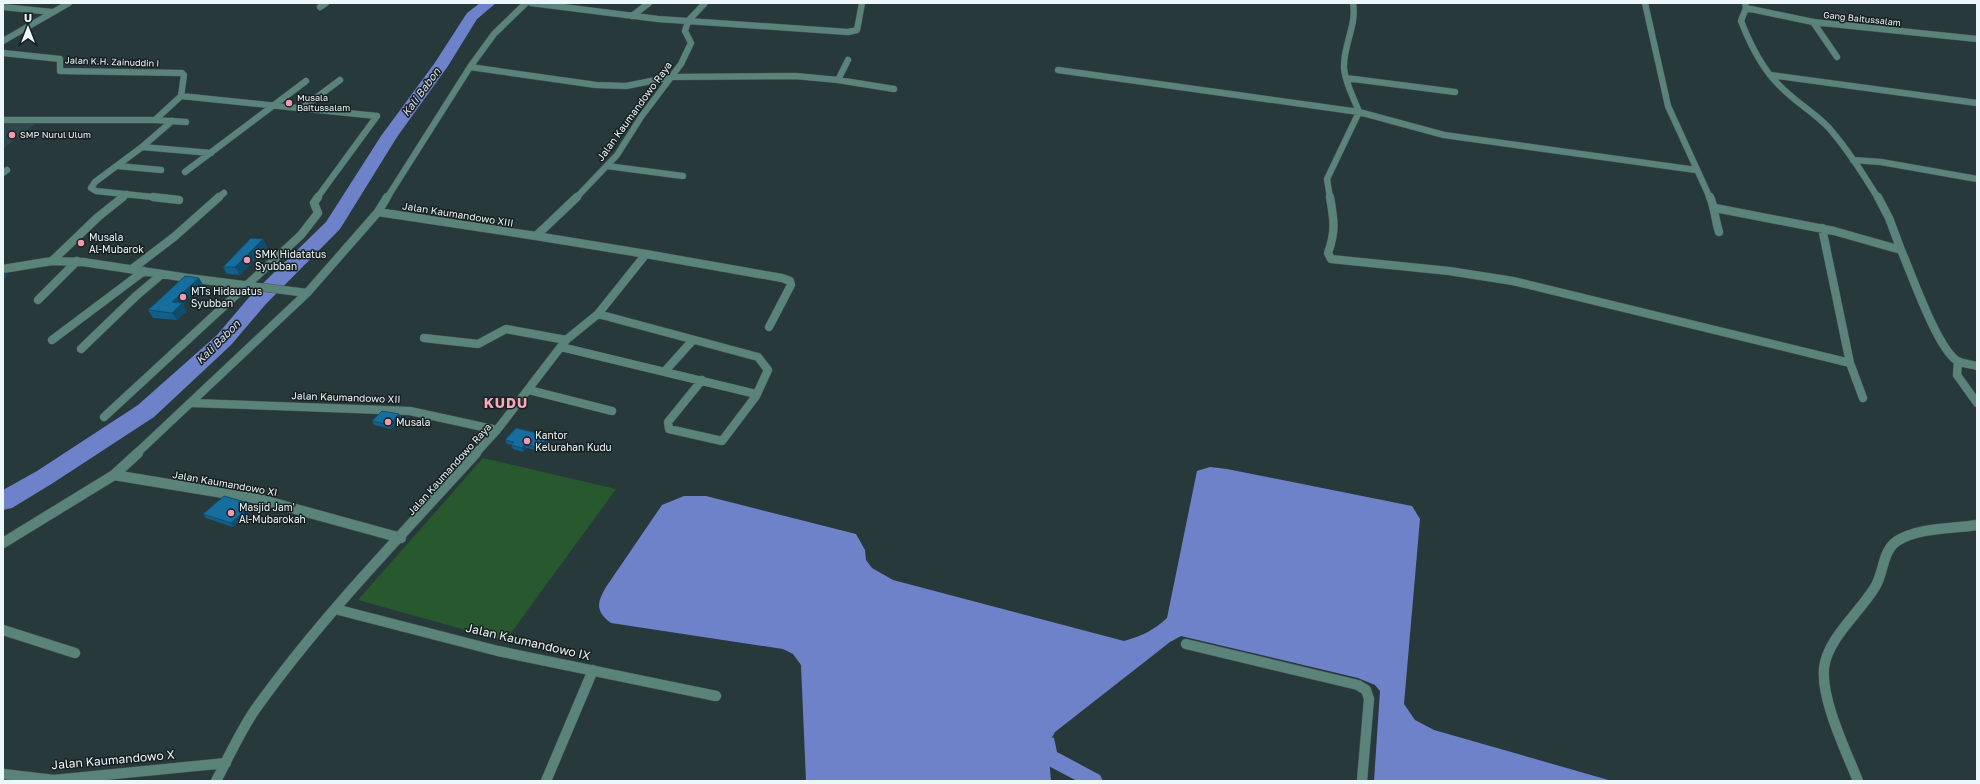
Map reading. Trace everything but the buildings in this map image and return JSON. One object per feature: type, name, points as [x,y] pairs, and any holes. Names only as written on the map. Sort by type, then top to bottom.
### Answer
[{"type":"street","points":[[3,42],[69,3]]},
{"type":"street","points":[[320,7],[326,3]]},
{"type":"street","points":[[3,543],[114,475],[192,403],[306,293],[378,212],[470,67],[494,34],[526,3]]},
{"type":"street","points":[[531,3],[632,16],[688,21],[853,31],[857,30],[862,3]]},
{"type":"street","points":[[632,16],[649,3]]},
{"type":"street","points":[[688,21],[705,3]]},
{"type":"street","points":[[1353,3],[1356,18],[1344,58],[1343,69],[1359,112],[1327,179],[1335,223],[1334,236],[1328,253],[1331,259],[1449,271],[1513,281],[1850,362]]},
{"type":"street","points":[[1645,3],[1668,106],[1696,170],[1715,208],[1714,215],[1719,232]]},
{"type":"street","points":[[1745,6],[1741,21],[1748,39],[1770,75],[1785,92],[1819,118],[1853,160],[1881,201],[1900,240],[1901,250],[1933,324],[1951,355],[1958,361],[1977,366]]},
{"type":"street","name":"Gang Baitussalam","points":[[1745,6],[1813,22],[1977,40]]},
{"type":"street","points":[[3,7],[52,12]]},
{"type":"street","name":"Jalan Kaumandowo Raya","points":[[536,236],[607,166],[629,136],[640,116],[672,77],[690,47],[690,41],[685,31],[688,21]]},
{"type":"street","points":[[1813,22],[1837,57]]},
{"type":"street","name":"Jalan K.H. Zainuddin I","points":[[3,53],[60,59],[60,71],[182,73],[184,75],[181,96]]},
{"type":"street","points":[[838,80],[848,60]]},
{"type":"street","points":[[470,67],[613,86],[647,83],[672,77],[796,76],[838,80],[894,89]]},
{"type":"street","points":[[1058,70],[1359,112],[1444,135],[1696,170]]},
{"type":"street","points":[[1770,75],[1977,103]]},
{"type":"street","points":[[1346,78],[1455,92]]},
{"type":"street","points":[[301,109],[340,80]]},
{"type":"street","points":[[185,172],[306,81]]},
{"type":"street","points":[[104,417],[306,230],[318,213],[314,203],[315,201],[377,116],[181,96],[155,120]]},
{"type":"street","points":[[3,120],[155,120],[186,122]]},
{"type":"street","points":[[172,121],[142,147],[96,182],[91,188],[96,191],[179,200]]},
{"type":"street","points":[[142,147],[211,153]]},
{"type":"street","points":[[1853,160],[1881,162],[1977,179]]},
{"type":"street","points":[[118,166],[161,170]]},
{"type":"street","points":[[607,166],[683,176]]},
{"type":"street","points":[[132,269],[174,237],[224,193]]},
{"type":"street","points":[[52,261],[98,217],[127,194]]},
{"type":"street","points":[[1715,208],[1822,228],[1901,250]]},
{"type":"street","name":"Jalan Kaumandowo XIII","points":[[378,212],[536,236]]},
{"type":"street","points":[[1822,228],[1850,362],[1863,398]]},
{"type":"street","points":[[536,236],[782,278],[790,281],[791,285],[769,327]]},
{"type":"street","name":"Jalan Kaumandowo Raya","points":[[216,781],[256,708],[335,609],[401,538],[497,430],[566,340],[598,314],[646,254]]},
{"type":"street","points":[[3,268],[52,261],[77,261],[247,286],[306,293]]},
{"type":"street","points":[[38,300],[77,261]]},
{"type":"street","points":[[52,340],[144,271]]},
{"type":"street","points":[[81,349],[136,296],[162,274]]},
{"type":"street","points":[[598,314],[758,358],[768,370],[756,394],[722,441],[669,428],[668,422],[702,380]]},
{"type":"street","points":[[424,338],[478,344],[484,343],[501,330],[506,329],[566,340]]},
{"type":"street","points":[[665,371],[693,340]]},
{"type":"street","points":[[561,347],[756,394]]},
{"type":"street","points":[[1958,361],[1958,375],[1977,403]]},
{"type":"street","points":[[529,390],[612,411]]},
{"type":"street","name":"Jalan Kaumandowo XII","points":[[192,403],[366,408],[410,411],[497,430]]},
{"type":"street","name":"Jalan Kaumandowo XI","points":[[114,475],[259,499],[401,538]]},
{"type":"street","points":[[1858,781],[1827,695],[1824,668],[1827,655],[1877,585],[1888,551],[1896,542],[1910,535],[1977,525]]},
{"type":"street","name":"Jalan Kaumandowo IX","points":[[335,609],[498,651],[716,696]]},
{"type":"street","points":[[3,630],[75,652]]},
{"type":"street","points":[[1186,644],[1358,684],[1364,688],[1368,692],[1369,699],[1362,781]]},
{"type":"street","points":[[546,781],[593,670]]},
{"type":"street","name":"Jalan Kaumandowo X","points":[[3,774],[34,779],[54,780],[226,763]]},
{"type":"shaded area","name":"SMP Nurul Ulum","points":[[3,121],[39,121],[3,149]]},
{"type":"green space","points":[[483,458],[616,489],[505,641],[358,600]]},
{"type":"water","points":[[1210,467],[1227,469],[1412,506],[1420,519],[1404,704],[1415,720],[1434,730],[1612,781],[1374,781],[1380,691],[1375,685],[1358,678],[1181,636],[1170,642],[1055,732],[1048,744],[1051,781],[806,781],[801,665],[793,654],[783,649],[611,623],[602,615],[600,611],[599,602],[606,587],[662,505],[684,496],[706,496],[856,534],[865,550],[866,560],[872,568],[893,580],[1124,641],[1147,632],[1167,618],[1197,471]]},
{"type":"waterway","name":"Kali Babon","points":[[3,501],[45,477],[146,411],[224,340],[258,300],[333,225],[389,136],[440,66],[472,16],[489,3]]},
{"type":"waterway","points":[[1048,744],[1049,757],[1094,781]]},
{"type":"place","name":"Musala Baitussalam","points":[[289,103]]},
{"type":"place","name":"SMP Nurul Ulum","points":[[12,135]]},
{"type":"place","name":"Musala Al-Mubarok","points":[[81,243]]},
{"type":"place","name":"SMK Hidatatus Syubban","points":[[247,260]]},
{"type":"place","name":"MTs Hidauatus Syubban","points":[[183,297]]},
{"type":"place","name":"Musala","points":[[388,422]]},
{"type":"place","name":"Kantor Kelurahan Kudu","points":[[527,441]]},
{"type":"place","name":"Masjid Jam' Al-Mubarokah","points":[[231,513]]},
{"type":"district","name":"KUDU","points":[[506,403]]}]
